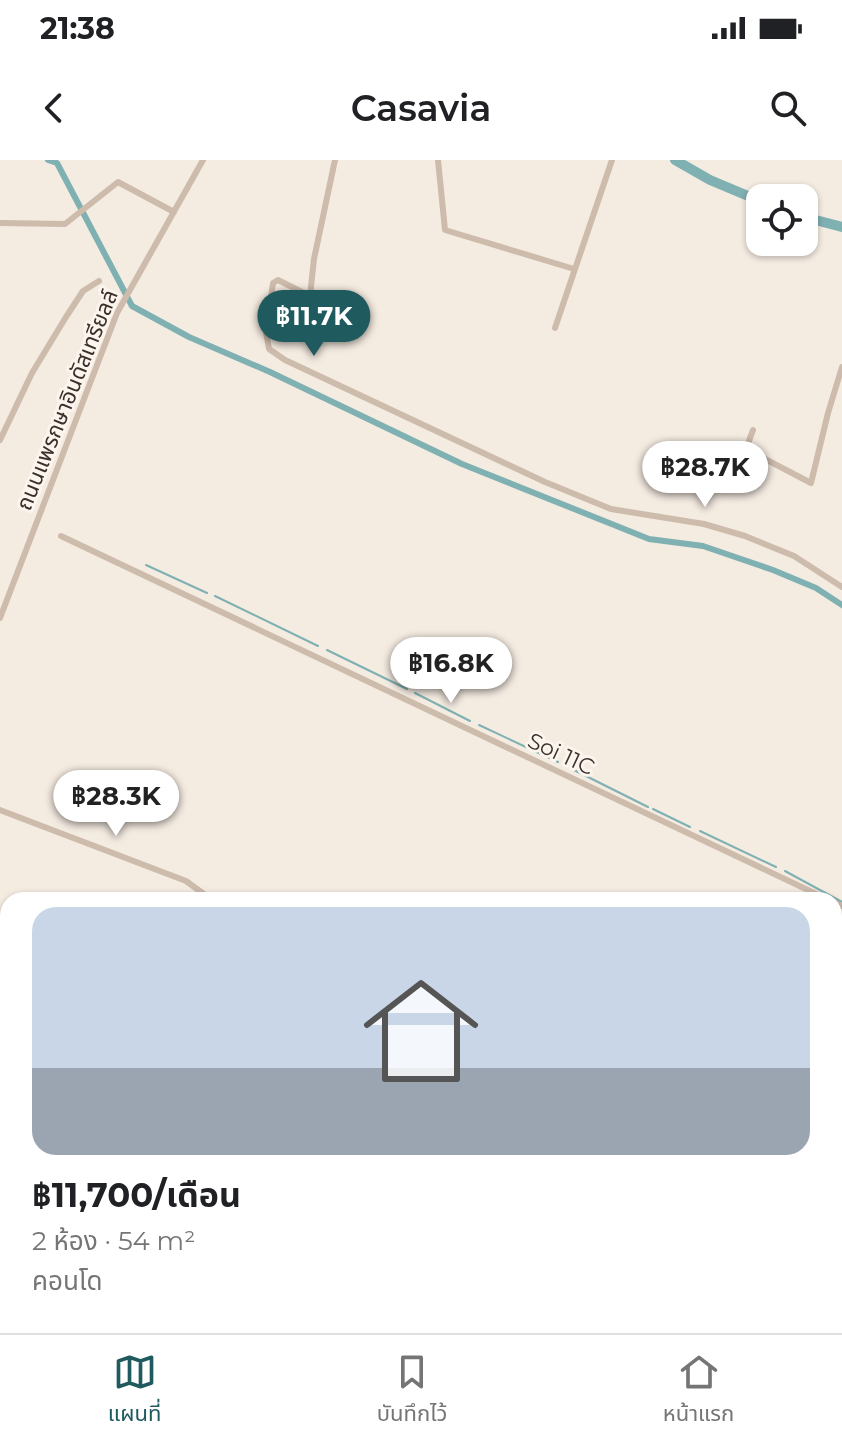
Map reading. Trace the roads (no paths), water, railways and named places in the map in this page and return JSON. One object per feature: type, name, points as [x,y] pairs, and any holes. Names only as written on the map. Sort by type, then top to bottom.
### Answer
[{"type":"street","name":"ถนนแพรกษาอินดัสเทรียลล์","points":[[0,618],[120,309],[203,160]]},
{"type":"street","points":[[335,160],[314,259],[310,296],[278,280],[273,283],[266,332],[269,349],[285,360],[384,407],[611,509],[704,524],[745,536],[794,556],[842,587]]},
{"type":"street","points":[[438,160],[445,230],[574,269]]},
{"type":"street","points":[[555,328],[612,160]]},
{"type":"street","points":[[0,223],[65,224],[118,182],[174,212]]},
{"type":"street","points":[[0,440],[32,373],[66,317],[83,291],[99,281]]},
{"type":"street","points":[[736,447],[746,449],[811,483],[842,367]]},
{"type":"street","points":[[746,449],[753,430]]},
{"type":"street","name":"Soi 11C","points":[[61,536],[813,892]]},
{"type":"street","points":[[0,810],[186,881],[201,892]]},
{"type":"waterway","points":[[48,160],[57,163],[132,306],[189,337],[270,372],[462,464],[649,539],[703,546],[773,570],[816,588],[842,605]]},
{"type":"waterway","points":[[675,160],[710,180],[746,195]]},
{"type":"waterway","points":[[818,221],[842,227]]},
{"type":"waterway","points":[[146,565],[207,593]]},
{"type":"waterway","points":[[215,596],[318,646]]},
{"type":"waterway","points":[[327,650],[407,689]]},
{"type":"waterway","points":[[415,693],[470,721]]},
{"type":"waterway","points":[[479,725],[558,762]]},
{"type":"waterway","points":[[572,769],[648,807]]},
{"type":"waterway","points":[[653,809],[690,827]]},
{"type":"waterway","points":[[700,831],[776,867]]},
{"type":"waterway","points":[[785,871],[824,892]]}]
